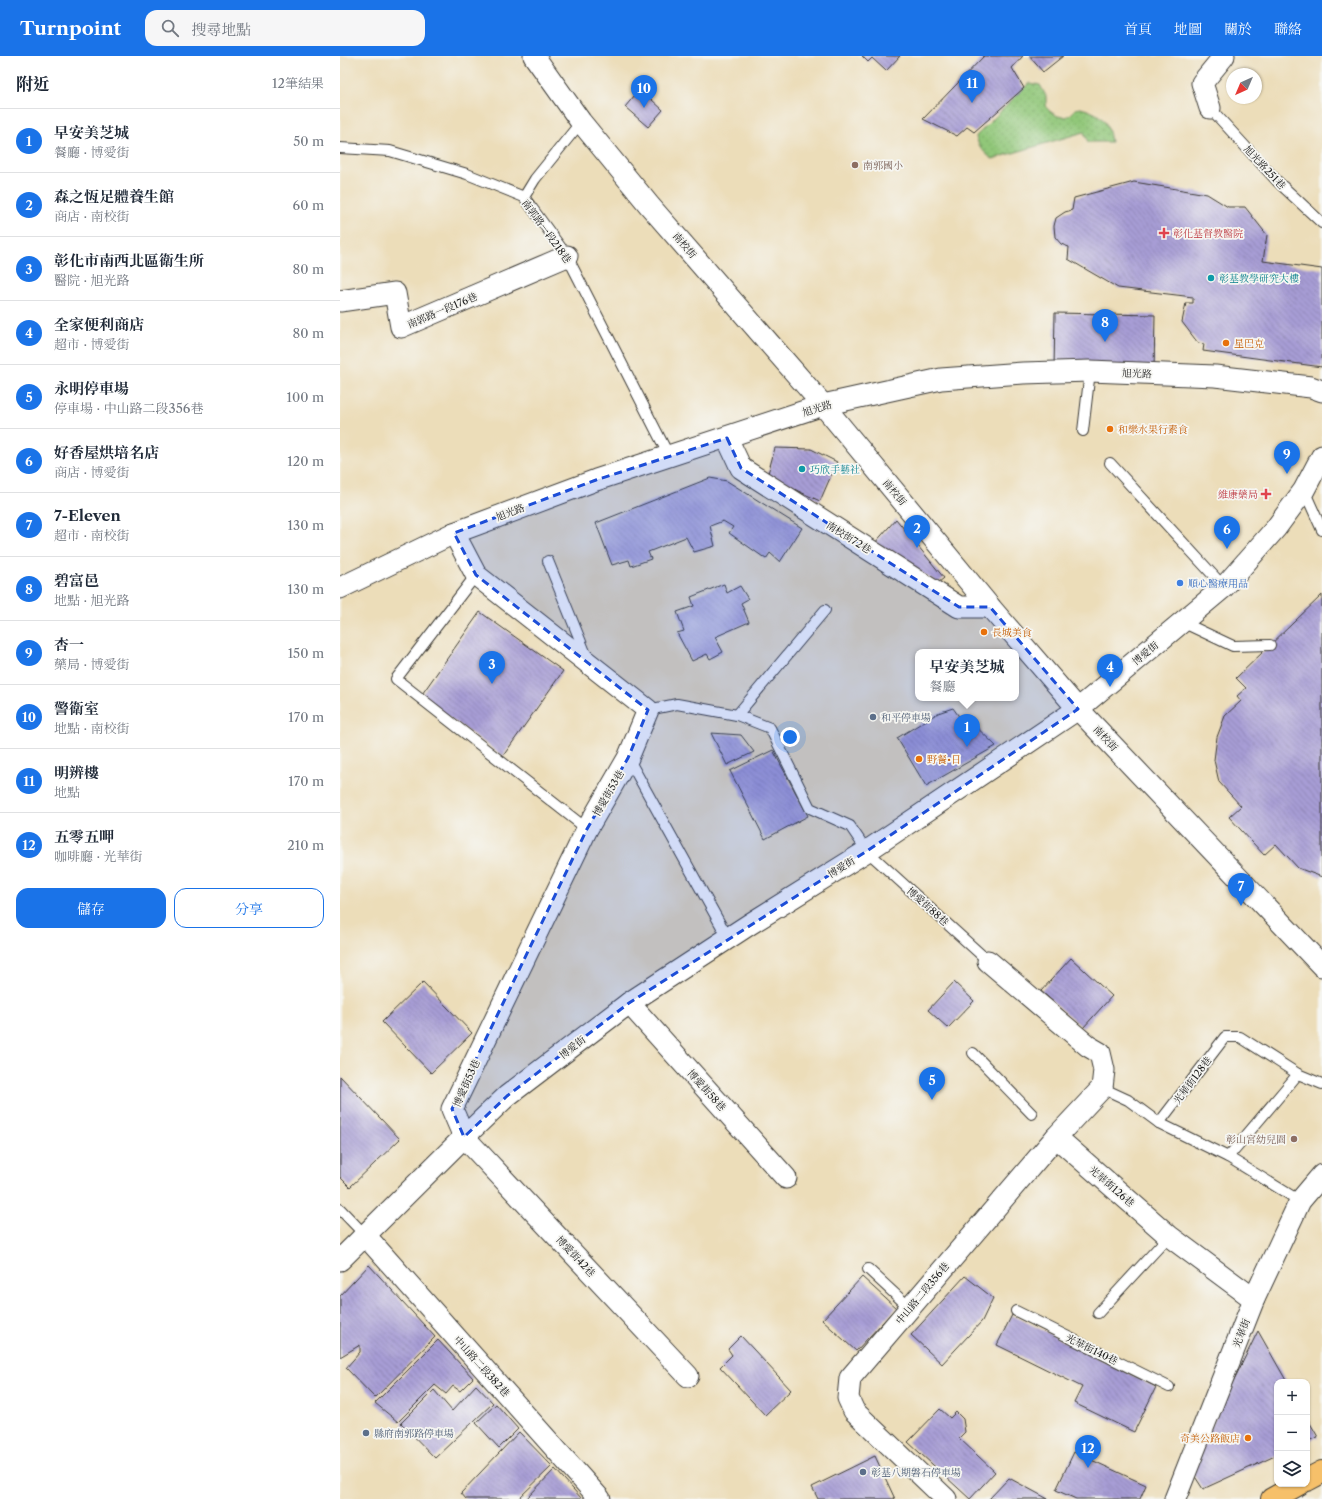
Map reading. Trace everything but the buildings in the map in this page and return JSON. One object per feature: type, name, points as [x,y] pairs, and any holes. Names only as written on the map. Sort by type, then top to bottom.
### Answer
[{"type":"main road","points":[[1310,1478],[1322,1472]]},
{"type":"main road","points":[[1272,1499],[1294,1487]]},
{"type":"street","name":"南校街","points":[[534,56],[581,122],[649,205],[823,405],[990,607],[1078,709],[1322,966]]},
{"type":"street","points":[[1210,108],[1202,83],[1224,56]]},
{"type":"street","name":"南郭路一段176巷","points":[[340,301],[395,293],[401,328],[567,256]]},
{"type":"street","name":"旭光路","points":[[340,588],[454,533],[596,480],[727,438],[823,405],[941,379],[1023,373],[1090,371],[1215,376],[1311,387],[1322,391]]},
{"type":"street","name":"南校街72巷","points":[[727,438],[741,468],[959,607],[990,607]]},
{"type":"street","name":"博愛街","points":[[340,1260],[364,1234],[507,1096],[629,1003],[728,938],[867,851],[1078,709],[1224,587],[1276,528],[1304,490],[1322,456]]},
{"type":"street","points":[[454,533],[476,575],[648,710]]},
{"type":"street","name":"博愛街53巷","points":[[464,1137],[452,1109],[587,829],[628,758],[648,710]]},
{"type":"street","points":[[988,961],[1088,1046],[1100,1053],[1104,1070],[1102,1088]]},
{"type":"street","name":"博愛街58巷","points":[[629,1003],[786,1178]]},
{"type":"street","name":"中山路二段356巷","points":[[946,1499],[854,1411],[848,1398],[850,1378],[909,1307],[1056,1137],[1102,1088]]},
{"type":"street","name":"博愛街42巷","points":[[464,1137],[688,1376]]},
{"type":"street","name":"光華街126巷","points":[[1056,1137],[1168,1236],[1254,1299]]},
{"type":"street","name":"光華街","points":[[1175,1499],[1254,1299],[1300,1201],[1322,1175]]},
{"type":"street","name":"中山路二段382巷","points":[[364,1234],[600,1499]]},
{"type":"lane","name":"旭光路251巷","points":[[1210,108],[1277,181],[1322,223]]},
{"type":"lane","points":[[524,197],[535,179],[581,122]]},
{"type":"lane","name":"南郭路一段218巷","points":[[340,148],[390,151],[466,174],[524,197],[567,256],[669,456]]},
{"type":"lane","points":[[1084,431],[1090,371]]},
{"type":"lane","points":[[1110,463],[1224,587]]},
{"type":"lane","points":[[1304,490],[1322,530]]},
{"type":"lane","points":[[548,561],[589,663]]},
{"type":"lane","points":[[476,575],[396,679],[587,829]]},
{"type":"lane","points":[[737,715],[825,610]]},
{"type":"lane","points":[[1182,622],[1233,646],[1270,645]]},
{"type":"lane","points":[[648,710],[677,704],[737,715],[770,728],[810,808],[850,826],[867,851]]},
{"type":"lane","points":[[628,758],[728,938]]},
{"type":"lane","name":"博愛街88巷","points":[[867,851],[988,961]]},
{"type":"lane","name":"光華街128巷","points":[[1159,1123],[1224,1037],[1240,1036],[1298,1074]]},
{"type":"lane","points":[[973,1054],[1032,1114]]},
{"type":"lane","points":[[1228,1157],[1298,1074],[1322,1084]]},
{"type":"lane","points":[[1102,1088],[1128,1100],[1159,1123],[1228,1157],[1300,1201]]},
{"type":"lane","points":[[340,1209],[364,1234]]},
{"type":"lane","points":[[1098,1313],[1168,1236]]},
{"type":"lane","points":[[868,1268],[909,1307]]},
{"type":"lane","name":"光華街140巷","points":[[1016,1311],[1169,1387]]},
{"type":"highlighted area","points":[[727,438],[741,468],[959,607],[990,607],[1078,709],[867,851],[629,1003],[507,1096],[464,1137],[452,1109],[587,829],[628,758],[648,710],[476,575],[454,533],[596,480]]},
{"type":"green space","points":[[1029,83],[1040,85],[1046,96],[1046,107],[1061,117],[1069,116],[1075,109],[1081,108],[1099,116],[1106,124],[1111,142],[1088,142],[1084,132],[993,159],[990,157],[980,146],[976,136]]},
{"type":"place","name":"明辨樓","points":[[972,103]]},
{"type":"place","name":"警衛室","points":[[644,108]]},
{"type":"place","name":"南郭國小","points":[[855,165]]},
{"type":"place","name":"彰化基督教醫院","points":[[1164,233]]},
{"type":"place","name":"彰基教學研究大樓","points":[[1211,278]]},
{"type":"place","name":"碧富邑","points":[[1105,342]]},
{"type":"place","name":"星巴克","points":[[1226,343]]},
{"type":"place","name":"和樂水果行素食","points":[[1110,429]]},
{"type":"place","name":"巧欣手藝社","points":[[802,469]]},
{"type":"place","name":"杏一","points":[[1287,474]]},
{"type":"place","name":"維康藥局","points":[[1266,494]]},
{"type":"place","name":"森之恆足體養生館","points":[[917,548]]},
{"type":"place","name":"好香屋烘培名店","points":[[1227,549]]},
{"type":"place","name":"順心醫療用品","points":[[1180,583]]},
{"type":"place","name":"長城美食","points":[[984,632]]},
{"type":"place","name":"彰化市南西北區衛生所","points":[[492,684]]},
{"type":"place","name":"全家便利商店","points":[[1110,687]]},
{"type":"place","name":"和平停車場","points":[[873,717]]},
{"type":"place","name":"早安美芝城","points":[[967,747]]},
{"type":"place","name":"野餐•日","points":[[919,759]]},
{"type":"place","name":"7-Eleven","points":[[1241,906]]},
{"type":"place","name":"永明停車場","points":[[932,1100]]},
{"type":"place","name":"彰山宮幼兒園","points":[[1294,1139]]},
{"type":"place","name":"縣府南郭路停車場","points":[[366,1433]]},
{"type":"place","name":"奇美公路飯店","points":[[1248,1438]]},
{"type":"place","name":"五零五呷","points":[[1088,1468]]},
{"type":"place","name":"彰基八期磐石停車場","points":[[863,1472]]}]
